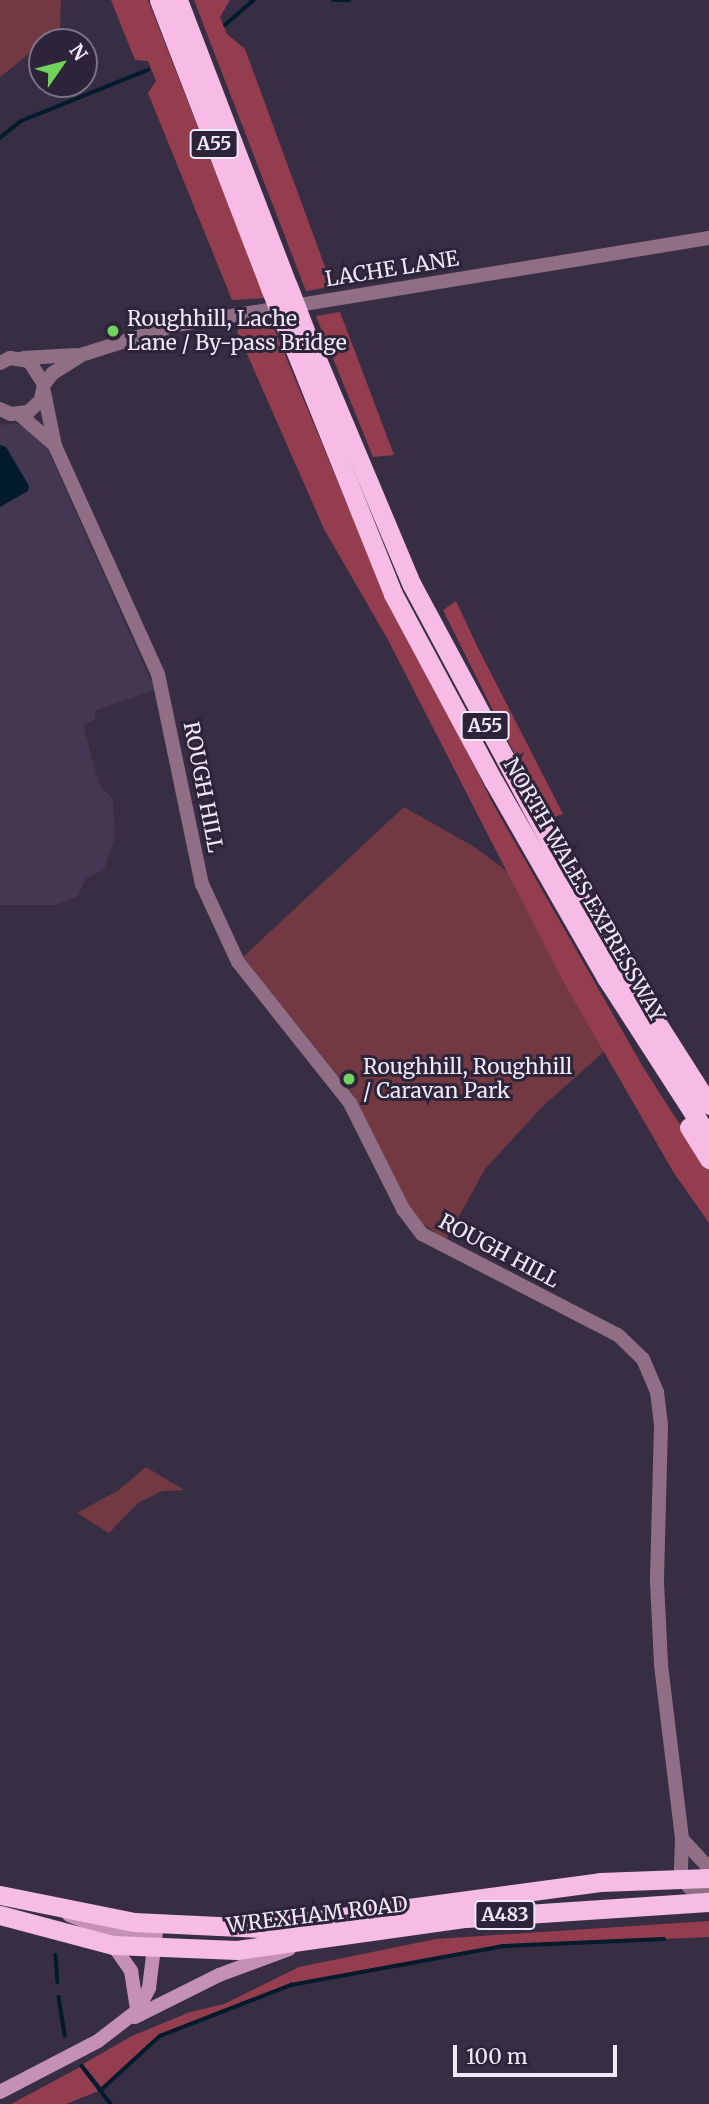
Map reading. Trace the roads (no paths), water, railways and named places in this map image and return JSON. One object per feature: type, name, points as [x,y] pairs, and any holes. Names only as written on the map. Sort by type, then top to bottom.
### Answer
[{"type":"highway","name":"NORTH WALES EXPRESSWAY","points":[[159,0],[279,287]]},
{"type":"highway","name":"NORTH WALES EXPRESSWAY","points":[[178,0],[279,287],[393,594],[494,782],[607,979],[709,1137]]},
{"type":"highway","name":"NORTH WALES EXPRESSWAY","points":[[299,339],[418,597],[592,921],[707,1101]]},
{"type":"highway","points":[[607,979],[709,1158]]},
{"type":"highway","name":"WREXHAM ROAD","points":[[155,1937],[309,1924],[600,1882],[709,1878]]},
{"type":"highway","name":"A483","points":[[0,1895],[155,1937]]},
{"type":"highway","name":"WREXHAM ROAD","points":[[155,1937],[237,1950],[303,1944],[478,1917],[709,1902]]},
{"type":"highway","name":"A483","points":[[0,1915],[113,1945],[155,1937]]},
{"type":"main road","points":[[133,2015],[149,1988],[155,1937]]},
{"type":"main road","points":[[0,2092],[98,2041],[133,2015],[219,1975],[303,1944]]},
{"type":"main road","points":[[113,1945],[131,1970],[133,2015]]},
{"type":"street","name":"LACHE LANE","points":[[1,362],[19,358],[84,354],[188,323],[709,238]]},
{"type":"street","name":"LACHE LANE","points":[[19,414],[35,407],[53,373],[84,354]]},
{"type":"street","points":[[19,358],[37,366],[44,388]]},
{"type":"street","name":"ROUGH HILL","points":[[44,388],[55,446],[150,652],[167,708],[202,884],[238,961],[350,1103],[403,1209],[422,1234],[618,1335],[643,1359],[657,1392],[661,1425],[657,1582],[661,1665],[682,1839],[681,1877]]},
{"type":"street","points":[[0,409],[19,414]]},
{"type":"street","name":"ROUGH HILL","points":[[19,414],[55,446]]},
{"type":"street","points":[[682,1839],[709,1868]]},
{"type":"street","points":[[681,1877],[689,1887],[709,1893]]},
{"type":"water","points":[[0,445],[6,447],[29,486],[28,491],[0,507]]},
{"type":"waterway","points":[[225,25],[254,0]]},
{"type":"waterway","points":[[333,0],[349,0]]},
{"type":"waterway","points":[[0,138],[21,121],[148,70]]},
{"type":"waterway","points":[[101,2090],[160,2036],[291,1985],[503,1946],[664,1939]]},
{"type":"waterway","points":[[56,1955],[58,1982]]},
{"type":"waterway","points":[[59,1997],[65,2036]]},
{"type":"waterway","points":[[82,2066],[111,2104]]},
{"type":"place","name":"Roughhill, Lache Lane / By-pass Bridge","points":[[113,331]]},
{"type":"place","name":"Roughhill, Roughhill / Caravan Park","points":[[349,1079]]}]
